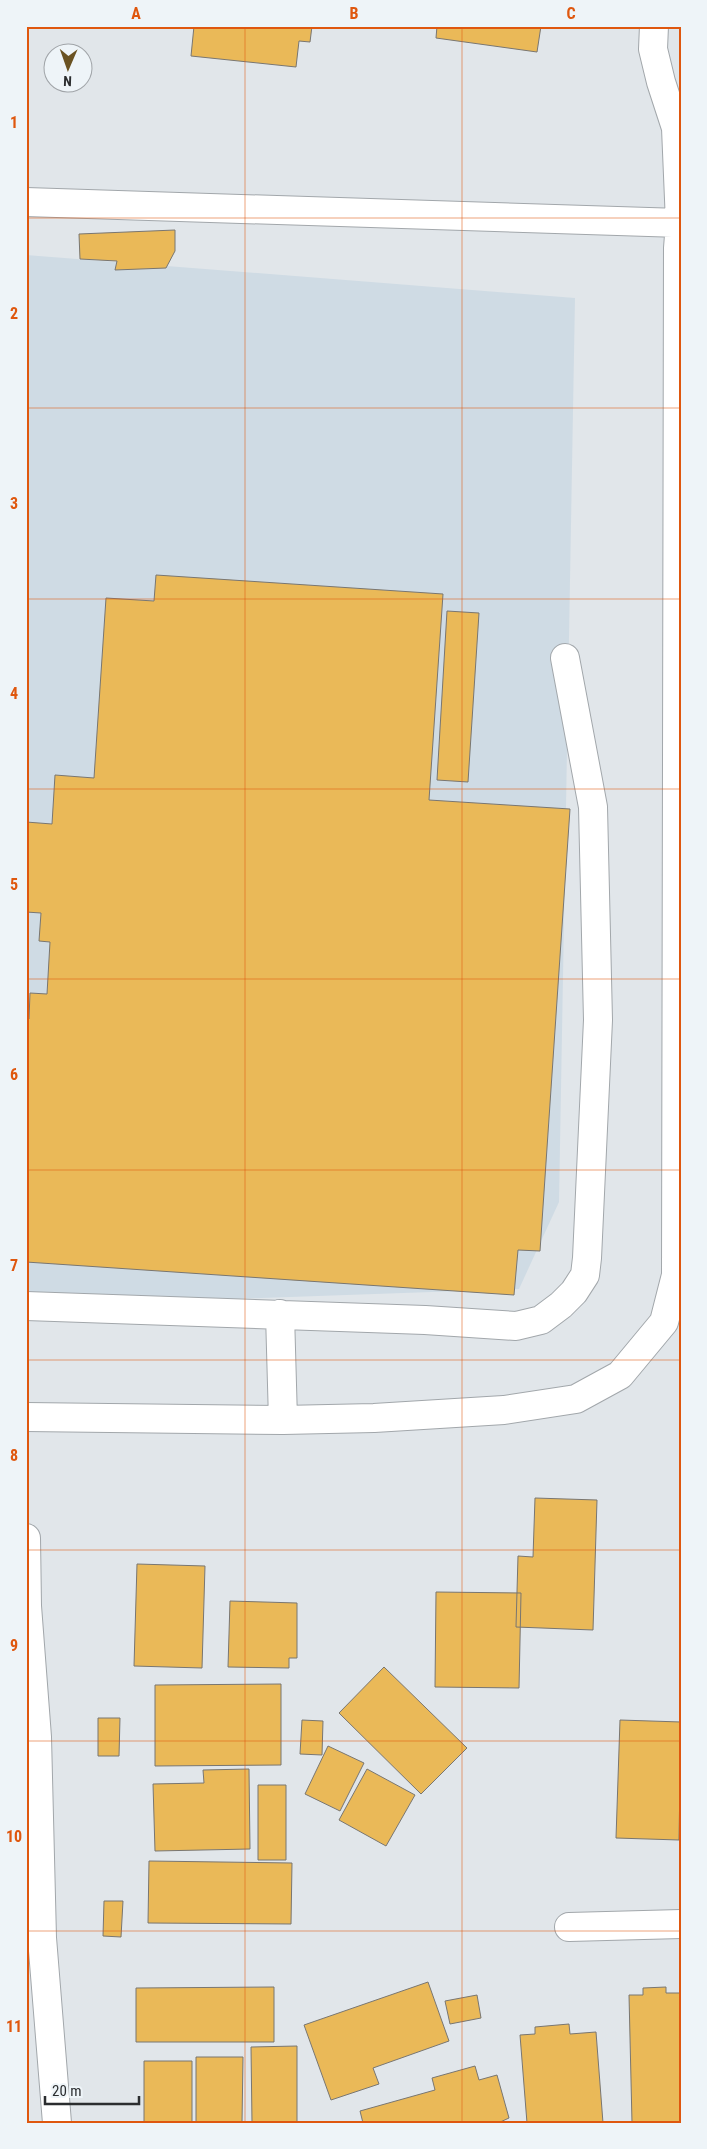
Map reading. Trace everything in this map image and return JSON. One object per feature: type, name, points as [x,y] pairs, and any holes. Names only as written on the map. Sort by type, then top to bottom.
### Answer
[{"type":"street","points":[[26,1417],[282,1420],[374,1418],[504,1410],[576,1399],[620,1374],[664,1322],[676,1275],[679,240],[678,122],[660,82],[655,57],[654,26]]},
{"type":"street","points":[[26,202],[679,240]]},
{"type":"street","points":[[26,1306],[280,1314],[516,1326],[541,1320],[574,1292],[585,1275],[598,1020],[593,807],[565,658]]},
{"type":"street","points":[[280,1314],[282,1420]]},
{"type":"street","points":[[26,1538],[27,1606],[37,1737],[42,1938],[57,2123]]},
{"type":"street","points":[[569,1927],[681,1924]]},
{"type":"shaded area","points":[[26,255],[575,298],[559,1202],[519,1289],[26,1306]]},
{"type":"building","points":[[194,26],[312,26],[310,42],[299,41],[296,67],[191,56]]},
{"type":"building","points":[[437,26],[541,26],[537,52],[436,38]]},
{"type":"building","points":[[175,230],[175,251],[166,268],[115,270],[117,261],[80,259],[79,234]]},
{"type":"building","points":[[156,575],[443,594],[429,800],[570,809],[540,1251],[518,1250],[514,1295],[26,1262],[26,1018],[29,1019],[30,993],[47,994],[50,942],[39,941],[41,913],[26,912],[26,822],[52,824],[55,775],[94,778],[106,598],[154,601]]},
{"type":"building","points":[[447,611],[479,613],[468,782],[437,780]]},
{"type":"building","points":[[535,1498],[597,1500],[593,1630],[516,1627],[518,1556],[533,1557]]},
{"type":"building","points":[[137,1564],[205,1566],[202,1668],[134,1666]]},
{"type":"building","points":[[436,1592],[521,1593],[519,1688],[435,1687]]},
{"type":"building","points":[[230,1601],[297,1603],[297,1658],[289,1658],[289,1668],[228,1667]]},
{"type":"building","points":[[384,1667],[467,1748],[421,1794],[339,1713]]},
{"type":"building","points":[[281,1684],[281,1765],[155,1766],[155,1685]]},
{"type":"building","points":[[98,1718],[120,1718],[119,1756],[98,1756]]},
{"type":"building","points":[[302,1720],[323,1721],[322,1755],[300,1754]]},
{"type":"building","points":[[620,1720],[681,1722],[679,1840],[616,1838]]},
{"type":"building","points":[[328,1746],[364,1763],[340,1811],[305,1794]]},
{"type":"building","points":[[249,1769],[250,1849],[155,1851],[153,1784],[204,1783],[203,1770]]},
{"type":"building","points":[[367,1769],[415,1795],[386,1846],[339,1820]]},
{"type":"building","points":[[258,1785],[286,1785],[286,1860],[258,1860]]},
{"type":"building","points":[[149,1861],[292,1863],[291,1924],[148,1923]]},
{"type":"building","points":[[104,1901],[123,1901],[121,1937],[103,1936]]},
{"type":"building","points":[[428,1982],[449,2041],[373,2068],[379,2084],[331,2100],[304,2025]]},
{"type":"building","points":[[274,1987],[274,2042],[136,2042],[136,1988]]},
{"type":"building","points":[[666,1987],[666,1993],[681,1993],[681,2123],[632,2123],[629,1995],[643,1995],[643,1988]]},
{"type":"building","points":[[477,1995],[481,2018],[450,2024],[445,2001]]},
{"type":"building","points":[[569,2024],[570,2034],[596,2032],[603,2123],[527,2123],[520,2035],[535,2034],[535,2027]]},
{"type":"building","points":[[297,2046],[297,2123],[252,2123],[251,2047]]},
{"type":"building","points":[[196,2057],[243,2057],[242,2123],[196,2123]]},
{"type":"building","points":[[144,2061],[192,2061],[192,2123],[144,2123]]},
{"type":"building","points":[[475,2066],[479,2080],[497,2075],[509,2118],[498,2123],[363,2123],[360,2111],[435,2090],[432,2078]]}]
